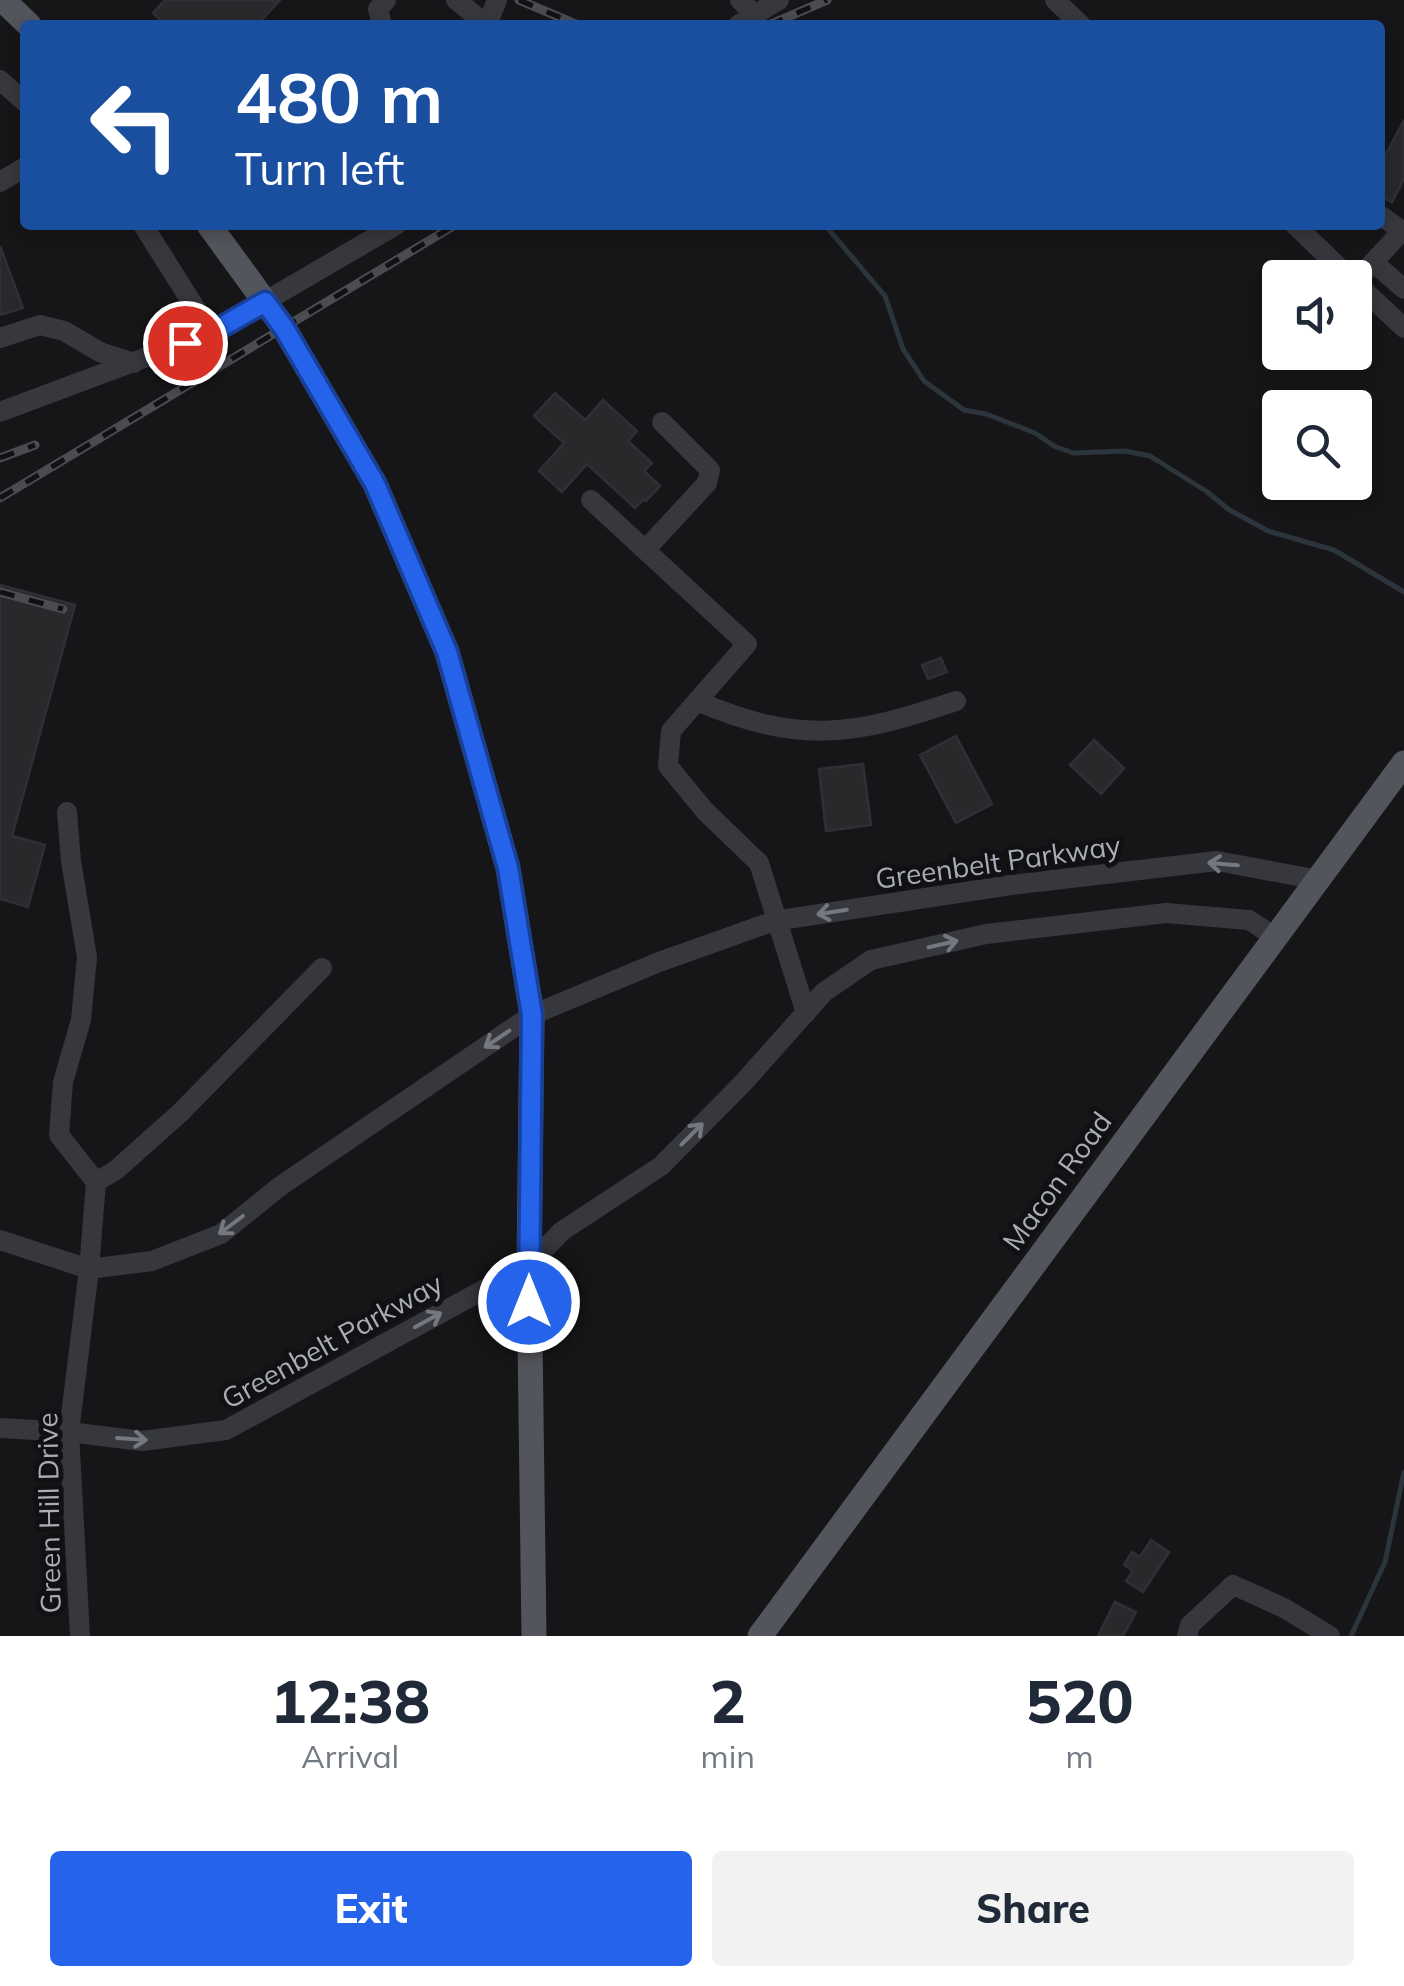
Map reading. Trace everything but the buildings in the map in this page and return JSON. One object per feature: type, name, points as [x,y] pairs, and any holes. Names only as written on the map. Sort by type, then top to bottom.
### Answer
[{"type":"main road","points":[[3,0],[24,20]]},
{"type":"main road","points":[[212,230],[284,328],[375,484],[447,652],[508,868],[532,1015],[528,1265],[534,1636]]},
{"type":"main road","name":"Macon Road","points":[[760,1636],[1404,763]]},
{"type":"street","points":[[456,0],[481,20]]},
{"type":"street","points":[[744,13],[780,0]]},
{"type":"street","points":[[1055,0],[1077,20]]},
{"type":"street","points":[[0,80],[20,98]]},
{"type":"street","points":[[146,230],[211,333]]},
{"type":"street","points":[[0,412],[211,333],[387,230]]},
{"type":"street","points":[[1299,230],[1332,260]]},
{"type":"street","points":[[1401,286],[1373,262],[1403,230]]},
{"type":"street","points":[[1372,297],[1404,328]]},
{"type":"street","points":[[0,338],[40,325],[64,331],[100,352],[134,363]]},
{"type":"street","points":[[646,549],[707,483],[710,470],[662,422]]},
{"type":"street","points":[[591,500],[746,644],[670,730],[668,766],[705,811],[759,863],[774,921],[806,1013]]},
{"type":"street","points":[[697,701],[740,719],[816,733],[868,728],[956,700]]},
{"type":"street","points":[[67,812],[86,957],[81,1020],[63,1082],[59,1135],[96,1182],[116,1170],[180,1113],[322,968]]},
{"type":"street","name":"Greenbelt Parkway","points":[[0,1240],[90,1269],[152,1260],[220,1234],[279,1187],[532,1015],[660,962],[774,921],[1011,885],[1217,862],[1319,880]]},
{"type":"street","name":"Greenbelt Parkway","points":[[0,1428],[142,1441],[226,1430],[528,1265],[562,1232],[661,1166],[824,992],[871,960],[986,934],[1166,913],[1249,920],[1274,937]]},
{"type":"street","name":"Green Hill Drive","points":[[80,1636],[70,1432],[90,1269],[96,1182]]},
{"type":"street","points":[[1187,1636],[1190,1624],[1233,1585],[1284,1608],[1330,1636]]},
{"type":"waterway","points":[[829,230],[885,296],[903,349],[924,381],[964,410],[1035,433],[1073,453],[1125,451],[1150,456],[1268,531],[1334,550],[1404,592]]},
{"type":"waterway","points":[[1351,1636],[1385,1562],[1404,1472]]},
{"type":"railway","points":[[519,0],[566,20]]},
{"type":"railway","points":[[781,20],[827,0]]},
{"type":"railway","points":[[0,498],[447,230]]},
{"type":"railway","points":[[0,458],[35,445]]},
{"type":"railway","points":[[0,592],[63,609]]},
{"type":"route","points":[[185,343],[265,302],[375,484],[447,652],[508,868],[532,1015],[529,1302]]}]
